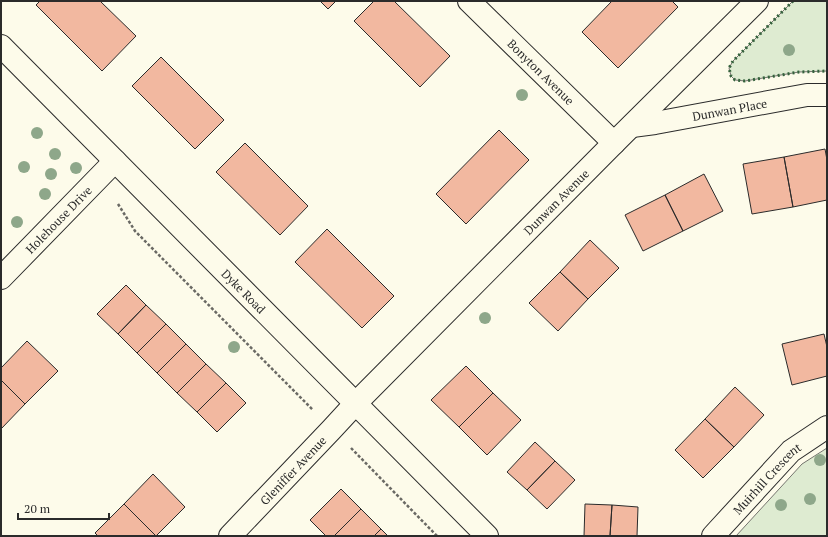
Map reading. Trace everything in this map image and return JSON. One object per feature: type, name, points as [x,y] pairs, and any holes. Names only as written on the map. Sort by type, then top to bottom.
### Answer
[{"type":"street","name":"Bonyton Avenue","points":[[468,1],[614,143]]},
{"type":"street","name":"Dunwan Avenue","points":[[356,403],[756,1]]},
{"type":"street","name":"Dyke Road","points":[[1,46],[487,536]]},
{"type":"street","name":"Dunwan Place","points":[[632,126],[807,95],[827,95]]},
{"type":"street","name":"Holehouse Drive","points":[[1,278],[115,161]]},
{"type":"street","name":"Gleniffer Avenue","points":[[230,536],[356,403]]},
{"type":"street","name":"Muirhill Crescent","points":[[713,536],[791,451],[827,427]]},
{"type":"path","points":[[99,176],[135,231],[437,536]]},
{"type":"green space","points":[[793,1],[827,1],[827,71],[799,72],[745,81],[735,80],[731,76],[729,68],[733,61]]},
{"type":"green space","points":[[827,448],[827,536],[736,536],[802,464]]},
{"type":"building","points":[[40,1],[100,1],[136,36],[102,71],[36,5]]},
{"type":"building","points":[[320,1],[336,1],[328,9]]},
{"type":"building","points":[[374,1],[394,1],[450,56],[420,87],[354,21]]},
{"type":"building","points":[[612,1],[672,1],[678,7],[618,68],[582,32]]},
{"type":"building","points":[[161,57],[224,120],[195,149],[132,86]]},
{"type":"building","points":[[499,130],[529,160],[466,224],[436,194]]},
{"type":"building","points":[[245,143],[308,206],[280,235],[216,172]]},
{"type":"building","points":[[825,149],[827,160],[827,200],[793,207],[784,157]]},
{"type":"building","points":[[784,157],[793,207],[752,214],[743,164]]},
{"type":"building","points":[[704,174],[723,211],[683,231],[665,195]]},
{"type":"building","points":[[665,195],[683,231],[643,251],[625,215]]},
{"type":"building","points":[[327,229],[394,296],[362,328],[295,262]]},
{"type":"building","points":[[590,240],[619,268],[588,299],[560,272]]},
{"type":"building","points":[[560,272],[588,299],[558,331],[529,303]]},
{"type":"building","points":[[126,285],[146,305],[118,334],[97,314]]},
{"type":"building","points":[[146,305],[166,324],[137,353],[118,334]]},
{"type":"building","points":[[166,324],[186,344],[157,373],[137,353]]},
{"type":"building","points":[[824,334],[827,347],[827,376],[792,385],[782,344]]},
{"type":"building","points":[[27,341],[58,371],[25,404],[1,380],[1,368]]},
{"type":"building","points":[[186,344],[206,364],[177,393],[157,373]]},
{"type":"building","points":[[206,364],[226,383],[197,412],[177,393]]},
{"type":"building","points":[[466,366],[493,393],[459,427],[431,400]]},
{"type":"building","points":[[1,380],[25,404],[1,429]]},
{"type":"building","points":[[226,383],[246,403],[217,432],[197,412]]},
{"type":"building","points":[[735,387],[764,415],[734,447],[705,419]]},
{"type":"building","points":[[493,393],[521,420],[487,455],[459,427]]},
{"type":"building","points":[[705,419],[734,447],[703,478],[675,450]]},
{"type":"building","points":[[535,442],[555,461],[527,490],[507,472]]},
{"type":"building","points":[[555,461],[575,480],[547,509],[527,490]]},
{"type":"building","points":[[153,474],[185,507],[156,536],[124,504]]},
{"type":"building","points":[[341,489],[361,509],[334,536],[326,536],[310,520]]},
{"type":"building","points":[[124,504],[156,536],[98,536],[95,533]]},
{"type":"building","points":[[585,504],[612,505],[610,536],[584,536]]},
{"type":"building","points":[[612,505],[638,507],[637,536],[610,536]]},
{"type":"building","points":[[361,509],[381,529],[374,536],[334,536]]},
{"type":"building","points":[[381,529],[388,536],[374,536]]},
{"type":"hedge","points":[[793,1],[733,61],[729,68],[731,76],[735,80],[745,81],[799,72],[827,71]]}]
